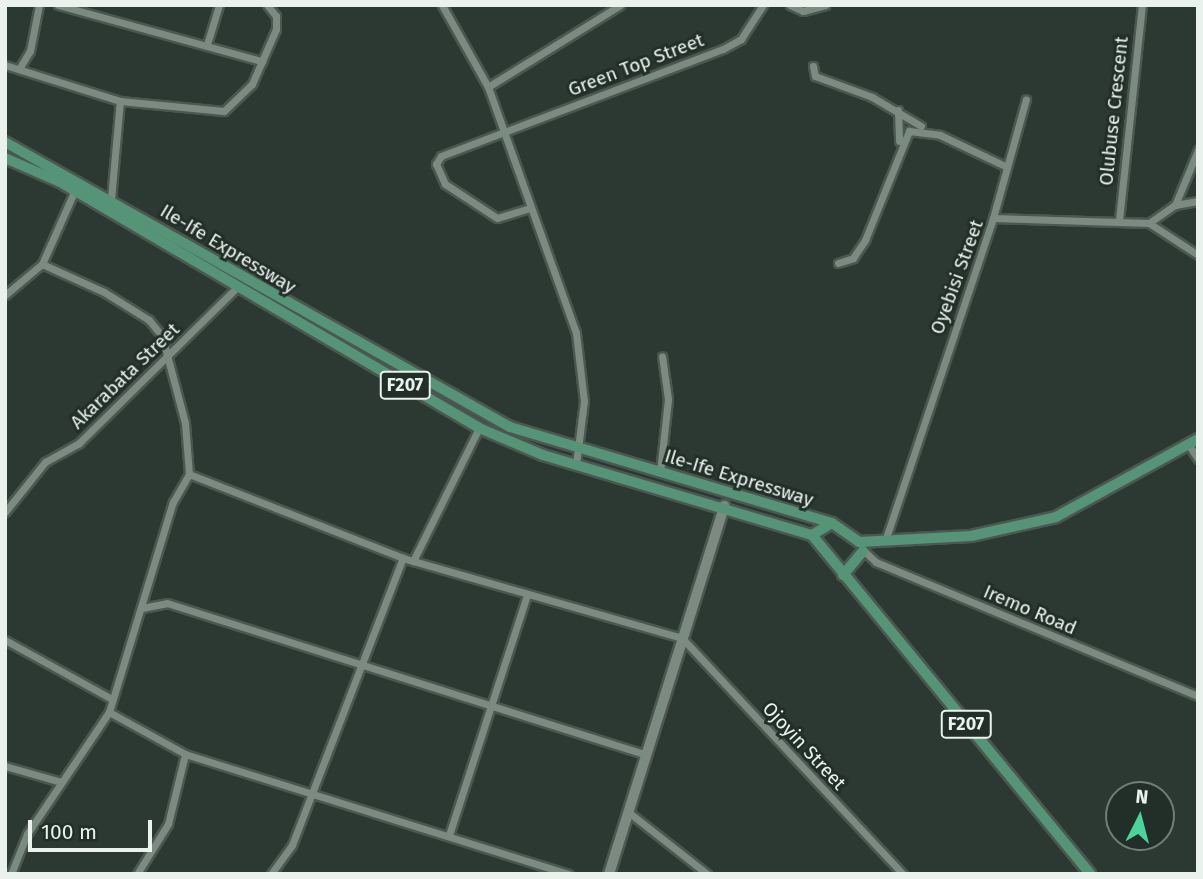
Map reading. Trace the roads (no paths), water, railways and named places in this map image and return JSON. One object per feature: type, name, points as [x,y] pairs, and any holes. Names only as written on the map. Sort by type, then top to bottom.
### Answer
[{"type":"main road","name":"Ile-Ife Expressway","points":[[5,142],[111,199],[457,399],[546,443],[660,472],[832,523]]},
{"type":"main road","name":"Ile-Ife Expressway","points":[[5,158],[75,190],[235,289],[479,428],[576,464],[724,506],[812,535],[832,523]]},
{"type":"main road","points":[[843,575],[861,547],[885,541],[971,536],[1056,517],[1193,442]]},
{"type":"main road","points":[[832,523],[861,547]]},
{"type":"main road","name":"F207","points":[[812,535],[1090,874]]},
{"type":"street","points":[[19,69],[30,51],[39,5]]},
{"type":"street","points":[[58,5],[208,41],[262,61]]},
{"type":"street","points":[[208,41],[219,5]]},
{"type":"street","points":[[5,65],[120,101],[224,111],[252,84],[276,29],[276,16],[267,5]]},
{"type":"street","points":[[442,5],[488,87],[576,333],[584,401],[580,450],[576,464]]},
{"type":"street","points":[[488,87],[620,5]]},
{"type":"street","name":"Green Top Street","points":[[530,208],[497,218],[438,175],[440,156],[723,49],[741,39],[763,5]]},
{"type":"street","points":[[790,5],[803,11],[825,5]]},
{"type":"street","name":"Olubuse Crescent","points":[[1119,220],[1139,6]]},
{"type":"street","points":[[813,66],[816,76],[898,110],[940,135],[1003,165]]},
{"type":"street","points":[[993,218],[1003,165],[1026,99]]},
{"type":"street","points":[[111,199],[120,101]]},
{"type":"street","points":[[898,110],[899,150]]},
{"type":"street","points":[[838,263],[853,258],[865,240],[902,137],[916,127],[940,135]]},
{"type":"street","points":[[1175,205],[1198,149]]},
{"type":"street","points":[[5,295],[42,264],[75,190]]},
{"type":"street","points":[[1198,201],[1175,205],[1149,223],[1198,255]]},
{"type":"street","name":"Oyebisi Street","points":[[885,541],[993,218],[1149,223]]},
{"type":"street","points":[[11,874],[61,782],[109,712],[173,502],[188,474],[185,423],[167,360],[149,320],[42,264]]},
{"type":"street","name":"Akarabata Street","points":[[5,512],[45,462],[79,443],[167,360],[235,289]]},
{"type":"street","points":[[660,472],[667,399],[662,356]]},
{"type":"street","points":[[413,561],[479,428]]},
{"type":"street","points":[[1193,442],[1198,460]]},
{"type":"street","points":[[188,474],[403,558],[682,638]]},
{"type":"street","points":[[609,874],[643,754],[724,506]]},
{"type":"street","name":"Iremo Road","points":[[861,547],[876,562],[1198,696]]},
{"type":"street","points":[[271,874],[292,845],[309,790],[403,558]]},
{"type":"street","points":[[449,835],[527,595]]},
{"type":"street","points":[[142,608],[167,603],[643,754]]},
{"type":"street","name":"Ojoyin Street","points":[[682,638],[903,874]]},
{"type":"street","points":[[5,640],[112,699]]},
{"type":"street","points":[[109,712],[185,754],[309,790],[569,874]]},
{"type":"street","points":[[137,874],[168,824],[185,754]]},
{"type":"street","points":[[5,766],[61,782]]},
{"type":"street","points":[[627,811],[707,874]]}]
